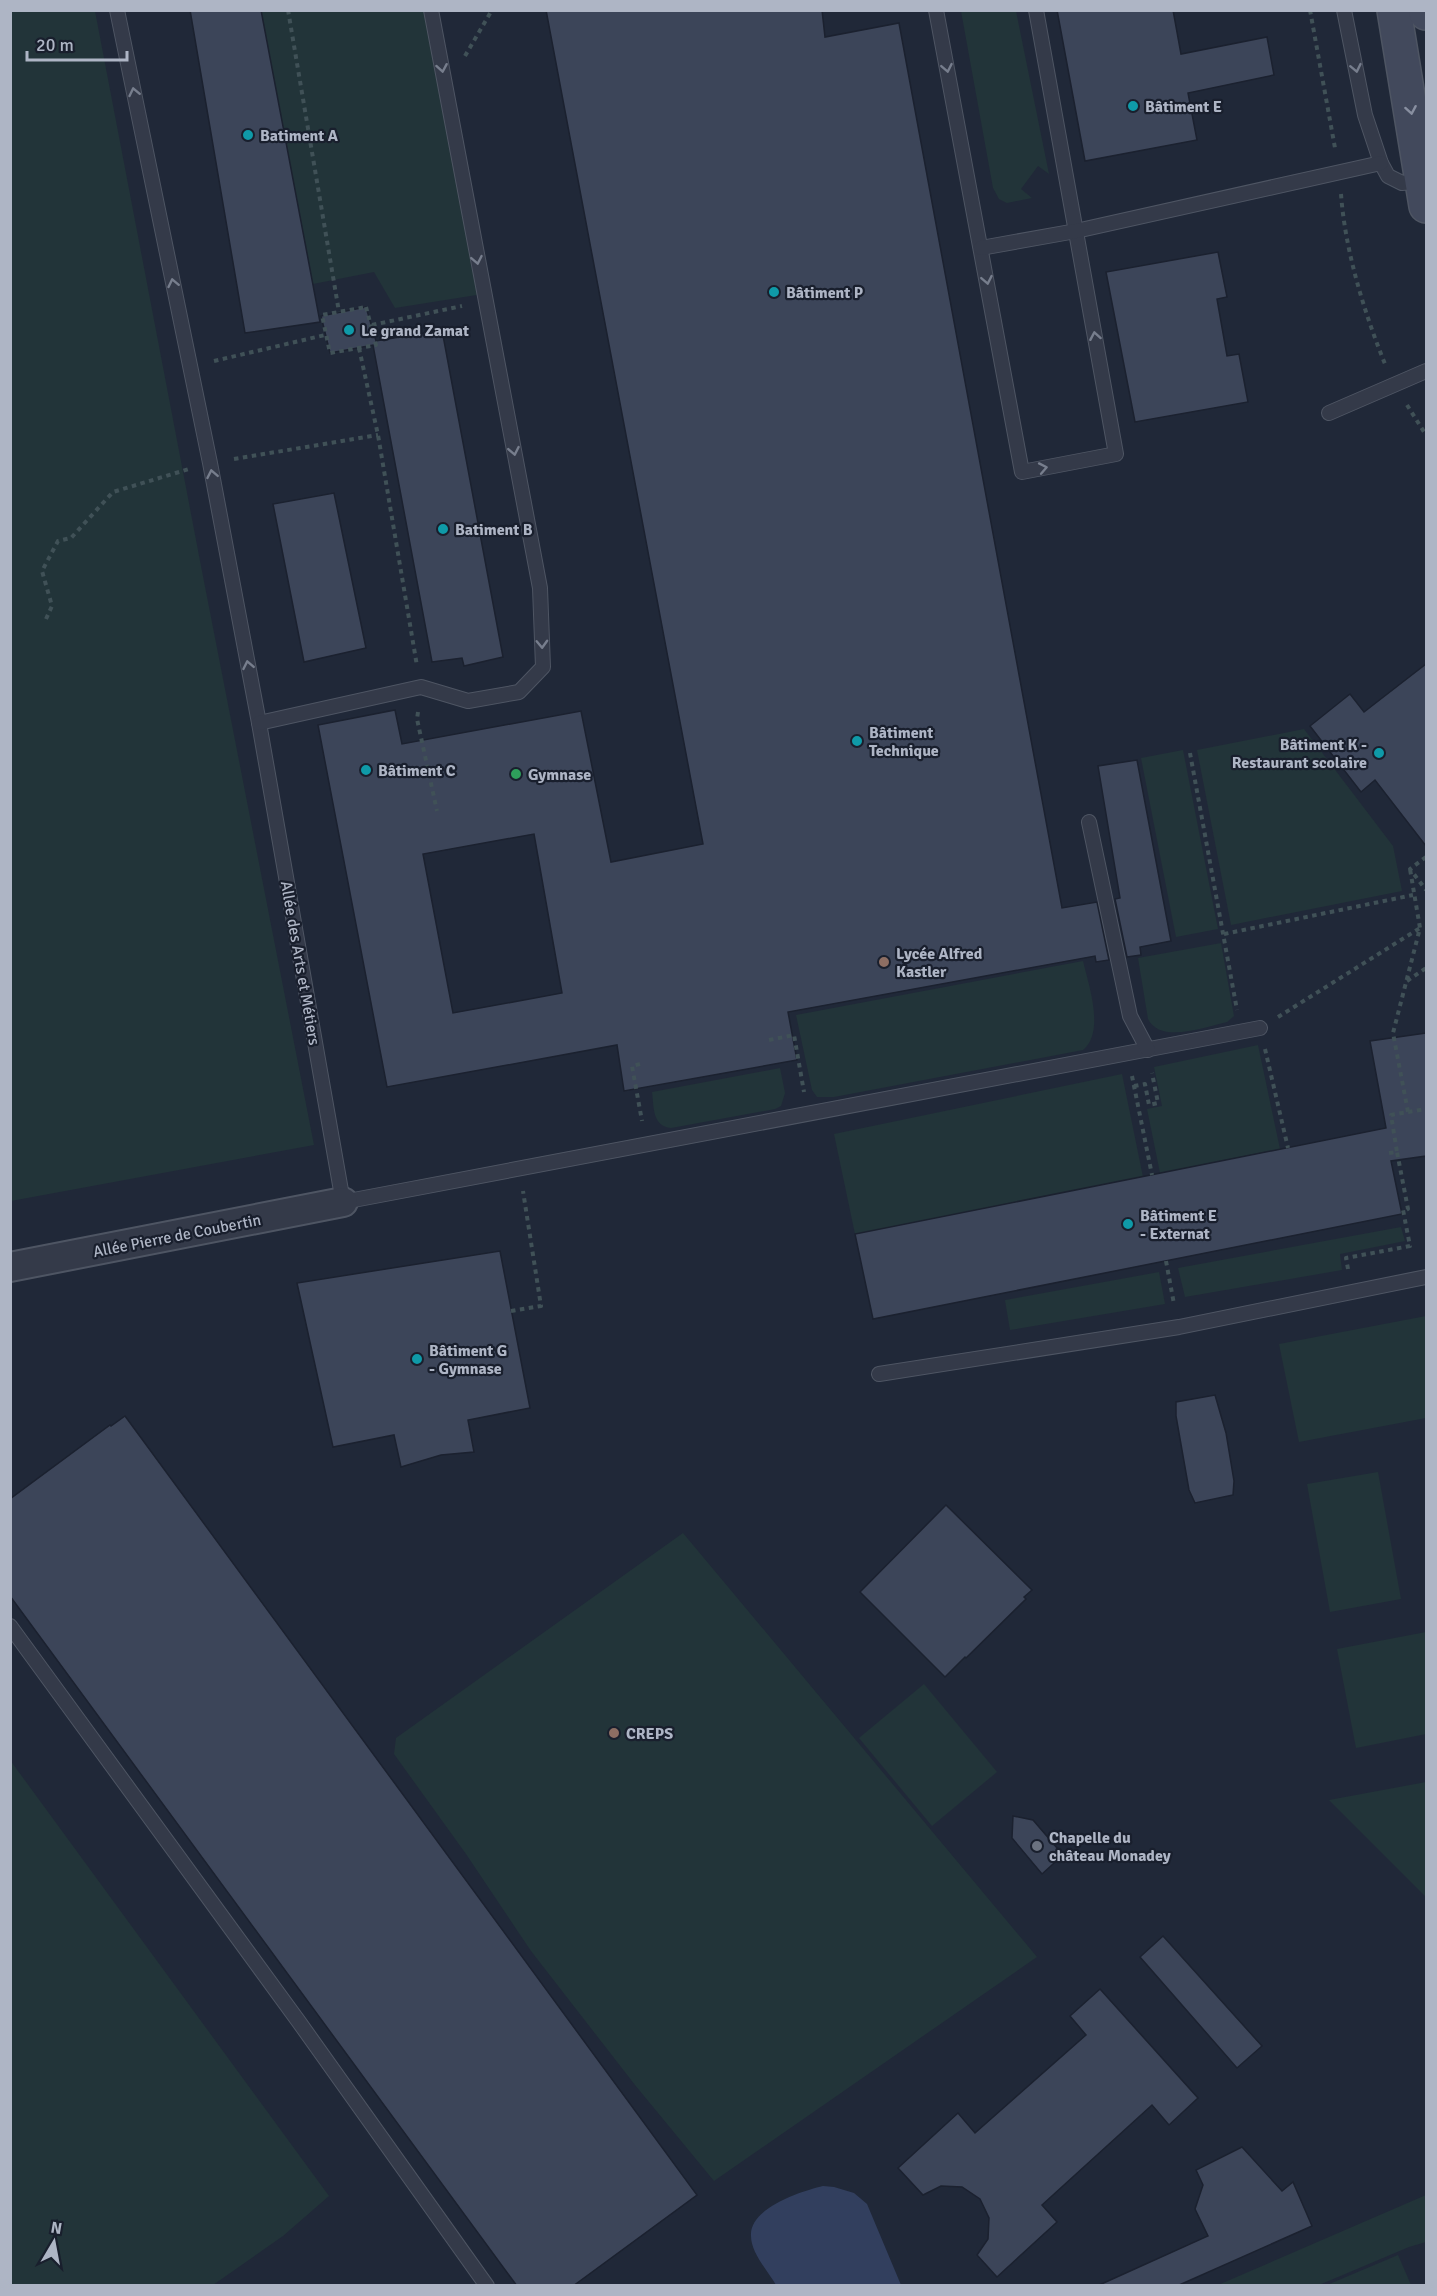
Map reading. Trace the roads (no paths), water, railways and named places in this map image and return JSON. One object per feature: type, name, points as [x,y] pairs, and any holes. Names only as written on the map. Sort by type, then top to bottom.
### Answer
[{"type":"street","points":[[1394,10],[1425,189]]},
{"type":"street","name":"Allée Pierre de Coubertin","points":[[10,1267],[343,1202]]},
{"type":"lane","name":"Allée des Arts et Métiers","points":[[117,10],[210,463],[259,723],[343,1202]]},
{"type":"lane","points":[[259,723],[421,687],[468,700],[519,693],[543,667],[540,588],[431,10]]},
{"type":"lane","points":[[936,10],[1022,472],[1116,454],[1036,10]]},
{"type":"lane","points":[[1344,10],[1365,115],[1381,163],[1388,176],[1402,183],[1425,189]]},
{"type":"lane","points":[[981,248],[1076,231],[1381,163]]},
{"type":"lane","points":[[1329,413],[1426,371]]},
{"type":"lane","points":[[1089,822],[1130,1016],[1148,1050]]},
{"type":"lane","points":[[343,1202],[1260,1028]]},
{"type":"lane","points":[[879,1374],[1179,1327],[1426,1277]]},
{"type":"lane","points":[[10,1626],[299,2022],[487,2286]]},
{"type":"water","points":[[823,2186],[854,2193],[867,2204],[901,2285],[776,2285],[754,2249],[751,2236],[753,2226],[758,2217],[778,2202]]},
{"type":"place","name":"Bâtiment E","points":[[1133,106]]},
{"type":"place","name":"Batiment A","points":[[248,135]]},
{"type":"place","name":"Bâtiment P","points":[[774,292]]},
{"type":"place","name":"Le grand Zamat","points":[[349,330]]},
{"type":"place","name":"Batiment B","points":[[443,529]]},
{"type":"place","name":"Bâtiment Technique","points":[[857,741]]},
{"type":"place","name":"Bâtiment K - Restaurant scolaire","points":[[1379,753]]},
{"type":"place","name":"Bâtiment C","points":[[366,770]]},
{"type":"place","name":"Gymnase","points":[[516,774]]},
{"type":"place","name":"Lycée Alfred Kastler","points":[[884,962]]},
{"type":"place","name":"Bâtiment E - Externat","points":[[1128,1224]]},
{"type":"place","name":"Bâtiment G - Gymnase","points":[[417,1359]]},
{"type":"place","name":"CREPS","points":[[614,1733]]},
{"type":"place","name":"Chapelle du château Monadey","points":[[1037,1846]]}]
